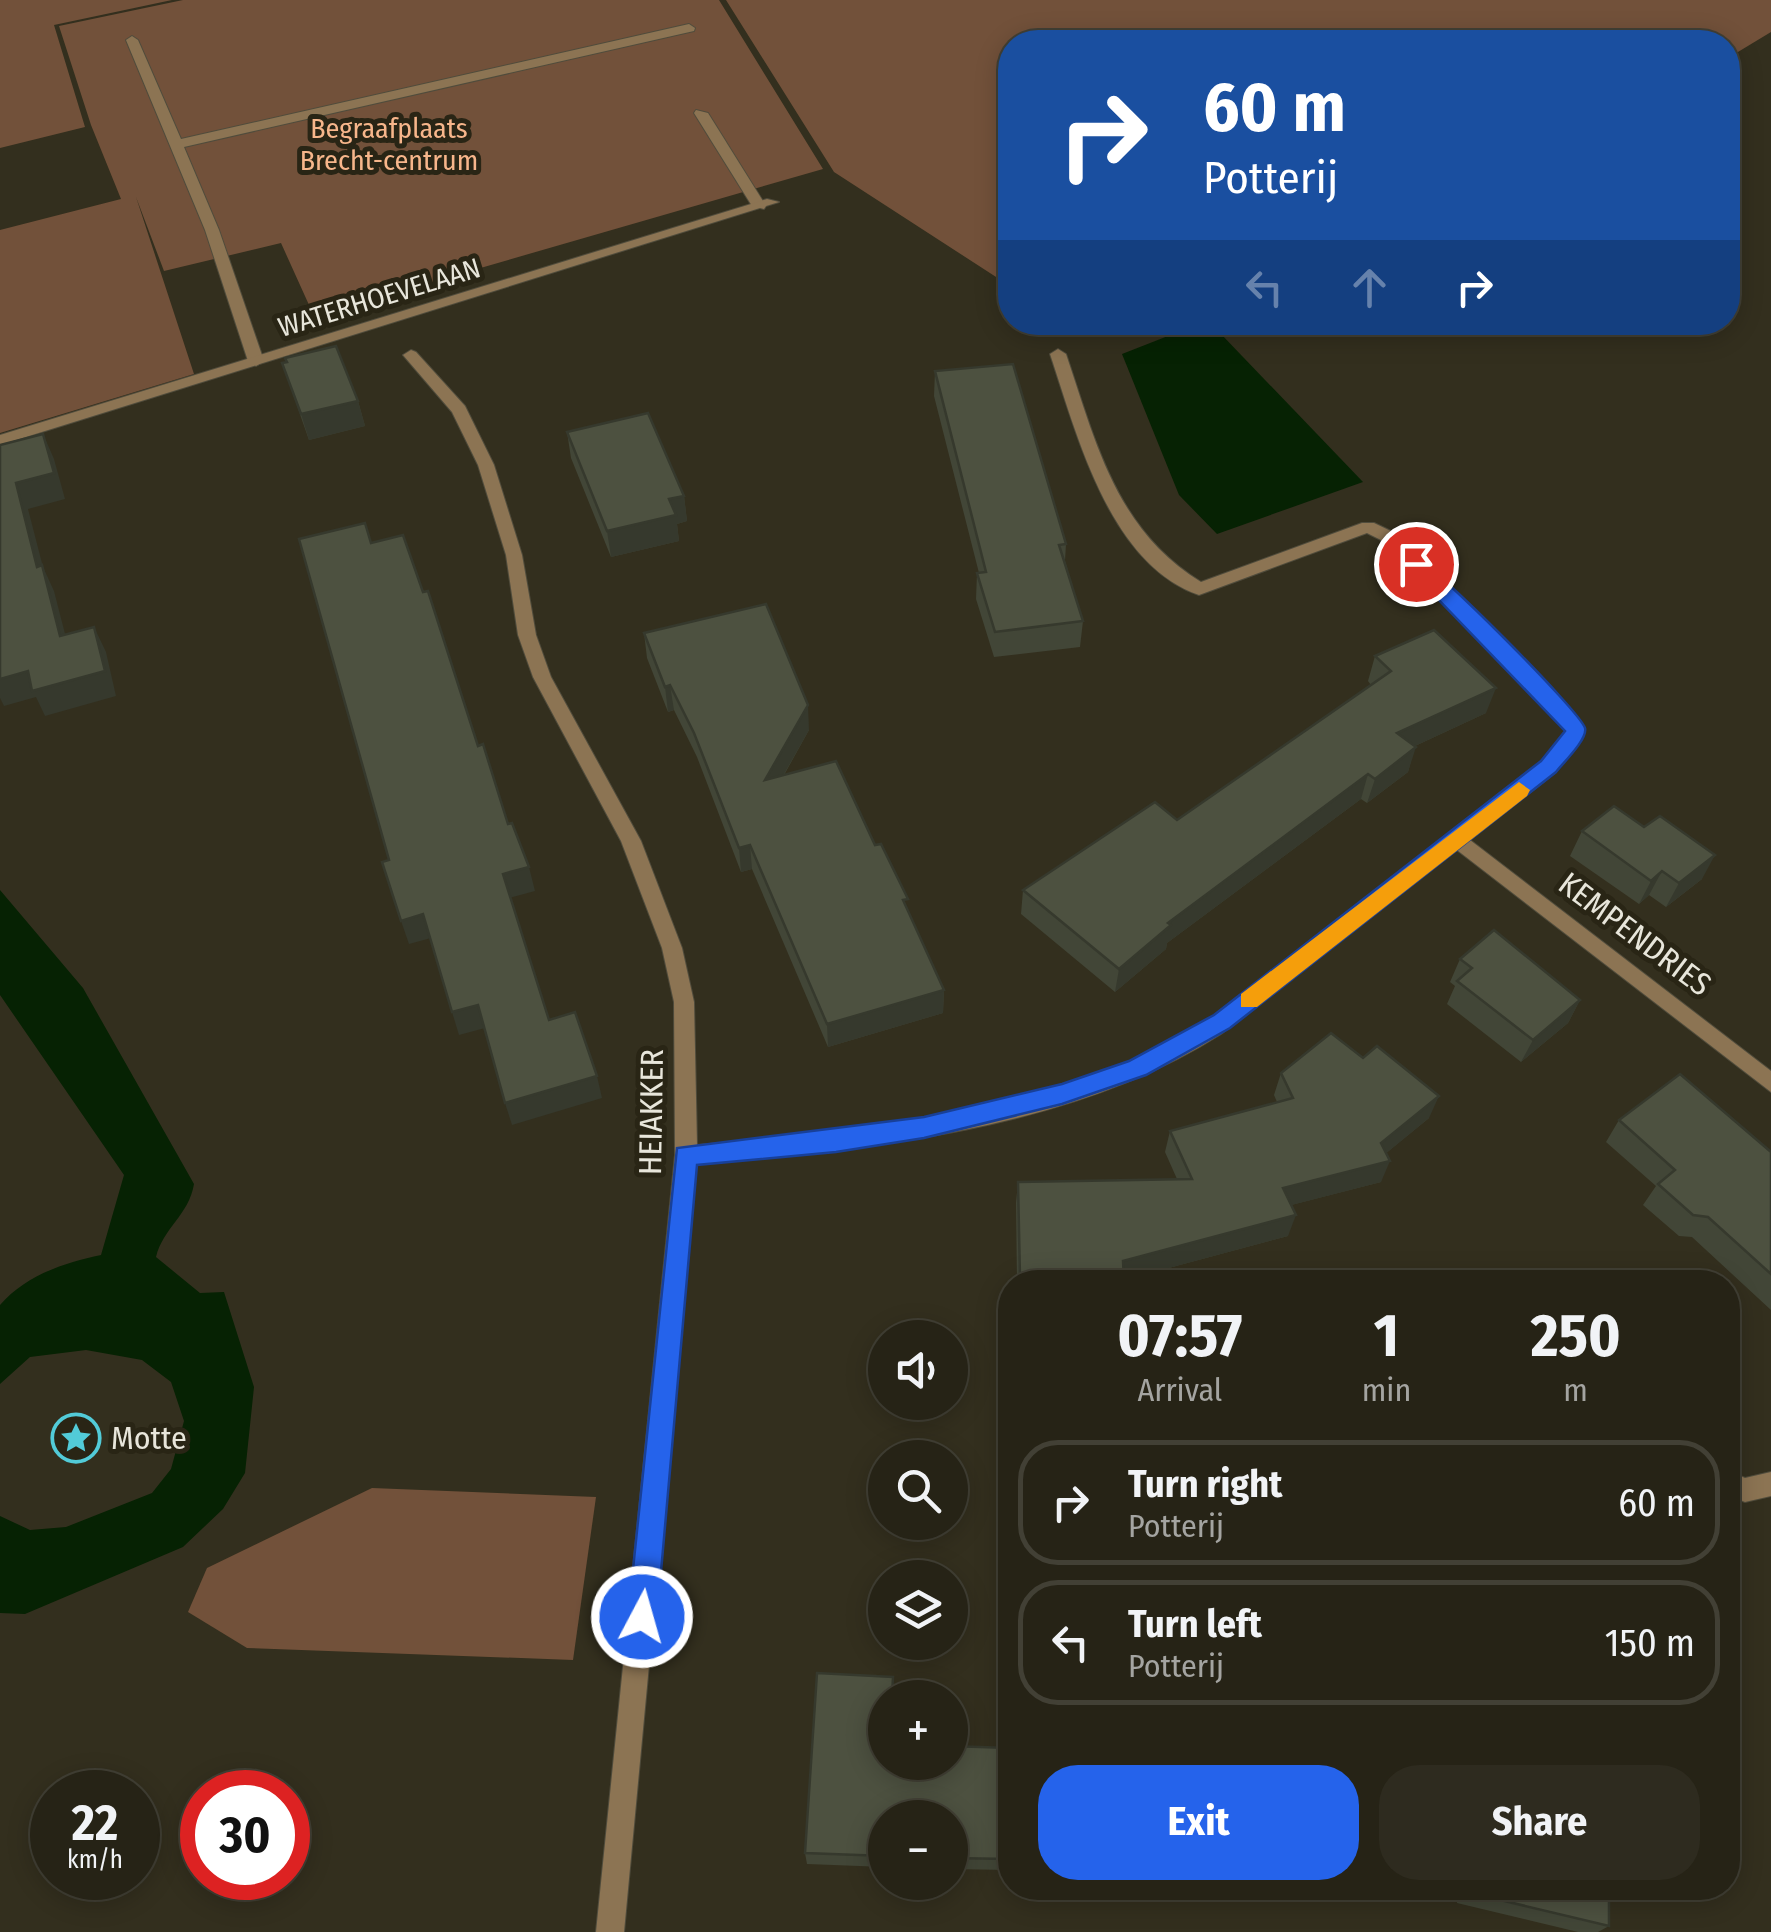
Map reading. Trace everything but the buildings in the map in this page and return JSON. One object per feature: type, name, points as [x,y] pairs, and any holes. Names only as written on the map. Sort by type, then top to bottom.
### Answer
[{"type":"street","points":[[174,146],[689,28]]},
{"type":"street","points":[[132,40],[212,230],[256,361]]},
{"type":"street","name":"WATERHOEVELAAN","points":[[0,440],[766,204],[701,113]]},
{"type":"street","name":"HEIAKKER","points":[[411,354],[459,410],[486,465],[514,555],[527,635],[542,677],[631,841],[656,898],[684,1002],[686,1155],[610,1932]]},
{"type":"street","points":[[686,1155],[836,1142],[924,1128],[1062,1094],[1138,1068],[1222,1022],[1549,766],[1576,731],[1551,699],[1389,537],[1368,527],[1200,589],[1167,573],[1115,505],[1101,478],[1058,354]]},
{"type":"street","name":"KEMPENDRIES","points":[[1456,840],[1771,1083]]},
{"type":"street","points":[[1740,1488],[1771,1484]]},
{"type":"green space","points":[[0,0],[172,0],[54,25],[85,127],[0,148]]},
{"type":"green space","name":"Begraafplaats Brecht-centrum","points":[[183,0],[719,0],[823,169],[314,316],[281,243],[164,271],[136,197],[194,374],[0,433],[0,230],[121,199],[91,125],[59,26]]},
{"type":"green space","points":[[726,0],[1771,0],[1771,32],[1740,51],[1740,30],[998,30],[998,278],[834,172]]},
{"type":"green space","points":[[372,1488],[596,1497],[573,1660],[247,1648],[188,1612],[207,1568]]},
{"type":"shaded area","points":[[1171,335],[1222,335],[1363,482],[1217,534],[1179,495],[1122,354]]},
{"type":"shaded area","points":[[0,890],[83,988],[194,1184],[187,1204],[156,1257],[200,1293],[224,1292],[254,1387],[245,1473],[223,1509],[183,1547],[25,1614],[0,1613],[0,1516],[30,1530],[66,1527],[152,1493],[171,1469],[184,1421],[171,1382],[142,1360],[86,1350],[30,1357],[0,1384],[0,1305],[46,1272],[101,1255],[124,1175],[0,995]]},
{"type":"slow traffic","points":[[1249,1001],[1519,790]]},
{"type":"place","name":"Motte","points":[[76,1438]]},
{"type":"route","points":[[642,1617],[686,1155],[836,1142],[924,1128],[1062,1094],[1138,1068],[1222,1022],[1549,766],[1576,731],[1551,699],[1416,564]]}]
